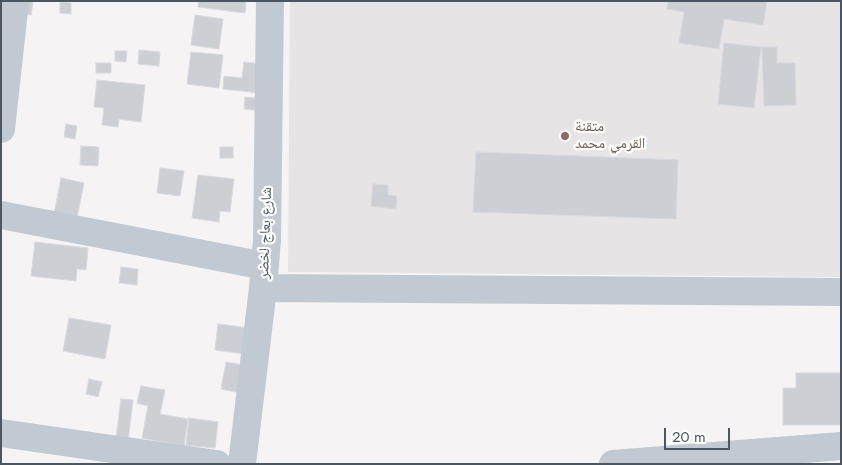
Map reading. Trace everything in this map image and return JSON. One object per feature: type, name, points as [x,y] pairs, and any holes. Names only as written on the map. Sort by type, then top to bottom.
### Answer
[{"type":"street","points":[[1,129],[4,82],[15,1]]},
{"type":"street","name":"شارع بعاج لخضر","points":[[242,464],[267,240],[270,1]]},
{"type":"street","points":[[1,215],[264,277],[841,292]]},
{"type":"street","points":[[1,433],[217,464]]},
{"type":"street","points":[[613,464],[841,446]]},
{"type":"shaded area","name":"متقنة القرمي محمد","points":[[290,1],[841,1],[841,277],[288,272]]},
{"type":"building","points":[[22,1],[33,1],[31,15],[19,13]]},
{"type":"building","points":[[199,1],[246,1],[245,13],[198,7]]},
{"type":"building","points":[[668,1],[767,1],[763,25],[724,19],[719,49],[679,43],[684,12],[667,9]]},
{"type":"building","points":[[60,2],[71,3],[71,14],[60,13]]},
{"type":"building","points":[[195,15],[223,19],[219,49],[191,45]]},
{"type":"building","points":[[724,43],[761,47],[754,108],[718,104]]},
{"type":"building","points":[[762,47],[777,47],[777,63],[795,63],[796,105],[764,106]]},
{"type":"building","points":[[139,50],[160,52],[159,66],[138,64]]},
{"type":"building","points":[[115,51],[127,51],[126,62],[115,61]]},
{"type":"building","points":[[191,52],[223,55],[219,88],[187,84]]},
{"type":"building","points":[[244,62],[263,64],[260,93],[223,89],[224,76],[242,78]]},
{"type":"building","points":[[96,63],[111,63],[111,73],[96,73]]},
{"type":"building","points":[[97,80],[145,85],[141,122],[119,119],[118,127],[102,125],[104,108],[94,107]]},
{"type":"building","points":[[245,97],[265,99],[263,111],[244,109]]},
{"type":"building","points":[[66,124],[77,126],[75,139],[64,137]]},
{"type":"building","points":[[81,146],[99,147],[98,166],[80,165]]},
{"type":"building","points":[[220,147],[233,147],[233,158],[220,158]]},
{"type":"building","points":[[476,152],[678,160],[676,219],[473,212]]},
{"type":"building","points":[[160,168],[184,171],[180,196],[157,193]]},
{"type":"building","points":[[198,175],[234,179],[230,212],[220,211],[219,222],[192,218]]},
{"type":"building","points":[[61,178],[84,183],[76,223],[53,219]]},
{"type":"building","points":[[373,184],[388,185],[388,195],[397,196],[396,209],[371,206]]},
{"type":"building","points":[[35,242],[88,248],[86,270],[77,269],[76,281],[31,276]]},
{"type":"building","points":[[121,267],[138,269],[137,285],[119,283]]},
{"type":"building","points":[[69,318],[111,325],[105,359],[63,351]]},
{"type":"building","points":[[218,324],[265,330],[262,356],[215,350]]},
{"type":"building","points":[[226,362],[266,369],[260,397],[221,389]]},
{"type":"building","points":[[796,373],[841,373],[841,425],[783,425],[783,388],[796,388]]},
{"type":"building","points":[[89,379],[102,382],[98,397],[86,394]]},
{"type":"building","points":[[141,386],[165,390],[160,414],[188,419],[184,446],[142,438],[148,406],[137,403]]},
{"type":"building","points":[[121,399],[133,400],[128,441],[116,439]]},
{"type":"building","points":[[189,418],[218,422],[215,448],[186,445]]},
{"type":"place","name":"متقنة القرمي محمد","points":[[565,136]]}]
